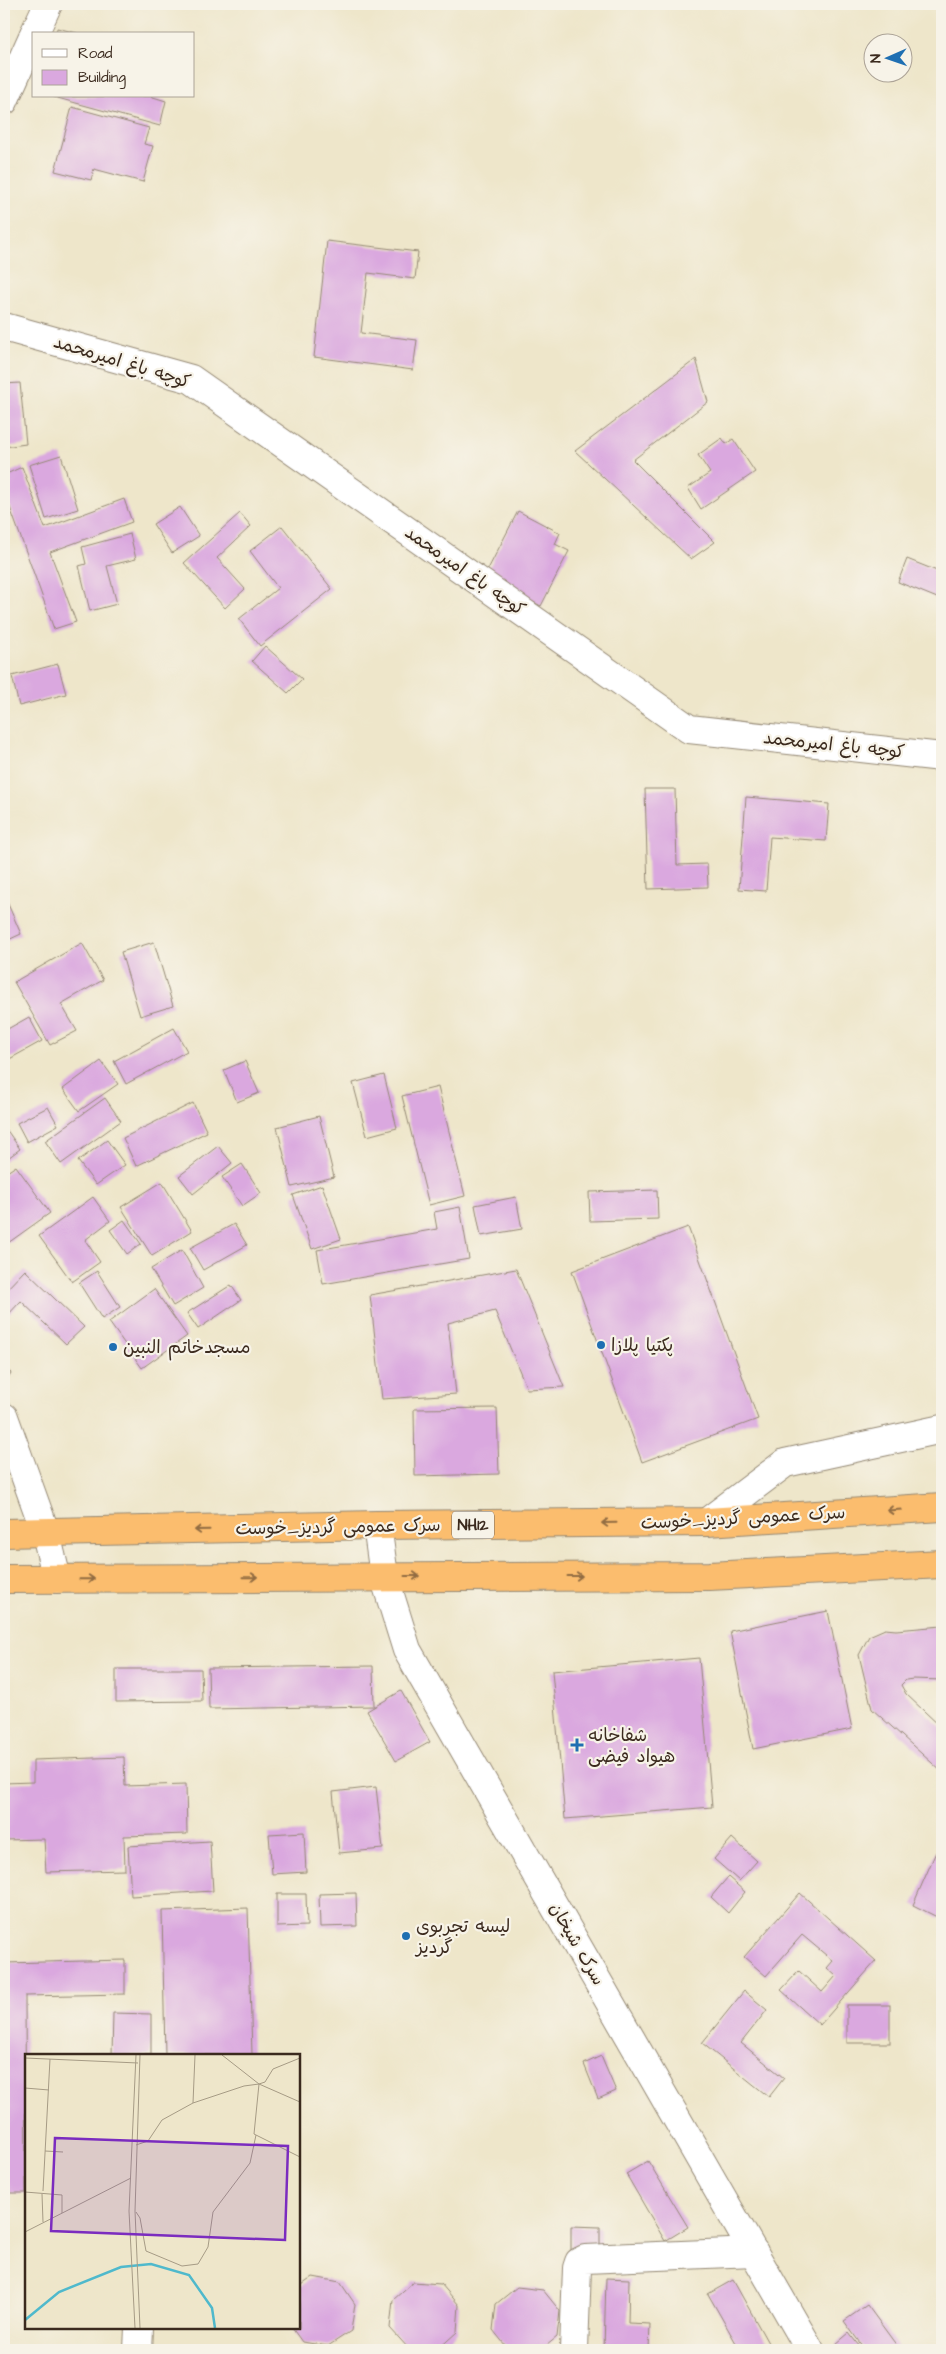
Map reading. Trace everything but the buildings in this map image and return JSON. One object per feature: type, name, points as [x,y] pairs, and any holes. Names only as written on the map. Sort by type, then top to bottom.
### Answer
[{"type":"highway","name":"سرک عمومی گردیز_خوست","points":[[4,1533],[46,1534],[377,1526],[707,1522],[942,1507]]},
{"type":"highway","points":[[4,1578],[709,1576],[942,1564]]},
{"type":"street","points":[[35,32],[48,4]]},
{"type":"street","points":[[4,101],[32,38]]},
{"type":"street","name":"کوچه باغ امیرمحمد","points":[[4,327],[191,379],[689,729],[942,757]]},
{"type":"street","points":[[4,1417],[46,1534],[57,1579]]},
{"type":"street","points":[[707,1522],[784,1463],[942,1429]]},
{"type":"street","name":"سرک شیخان","points":[[377,1526],[384,1576],[407,1650],[810,2350]]},
{"type":"street","points":[[574,2350],[577,2268],[579,2262],[585,2259],[754,2252]]},
{"type":"street","points":[[138,2350],[139,2329]]},
{"type":"place","name":"پکتیا پلازا","points":[[601,1345]]},
{"type":"place","name":"مسجدخاتم النبین","points":[[113,1347]]},
{"type":"place","name":"شفاخانه هیواد فیضی","points":[[577,1745]]},
{"type":"place","name":"لیسه تجربوی گردیز","points":[[406,1936]]}]
